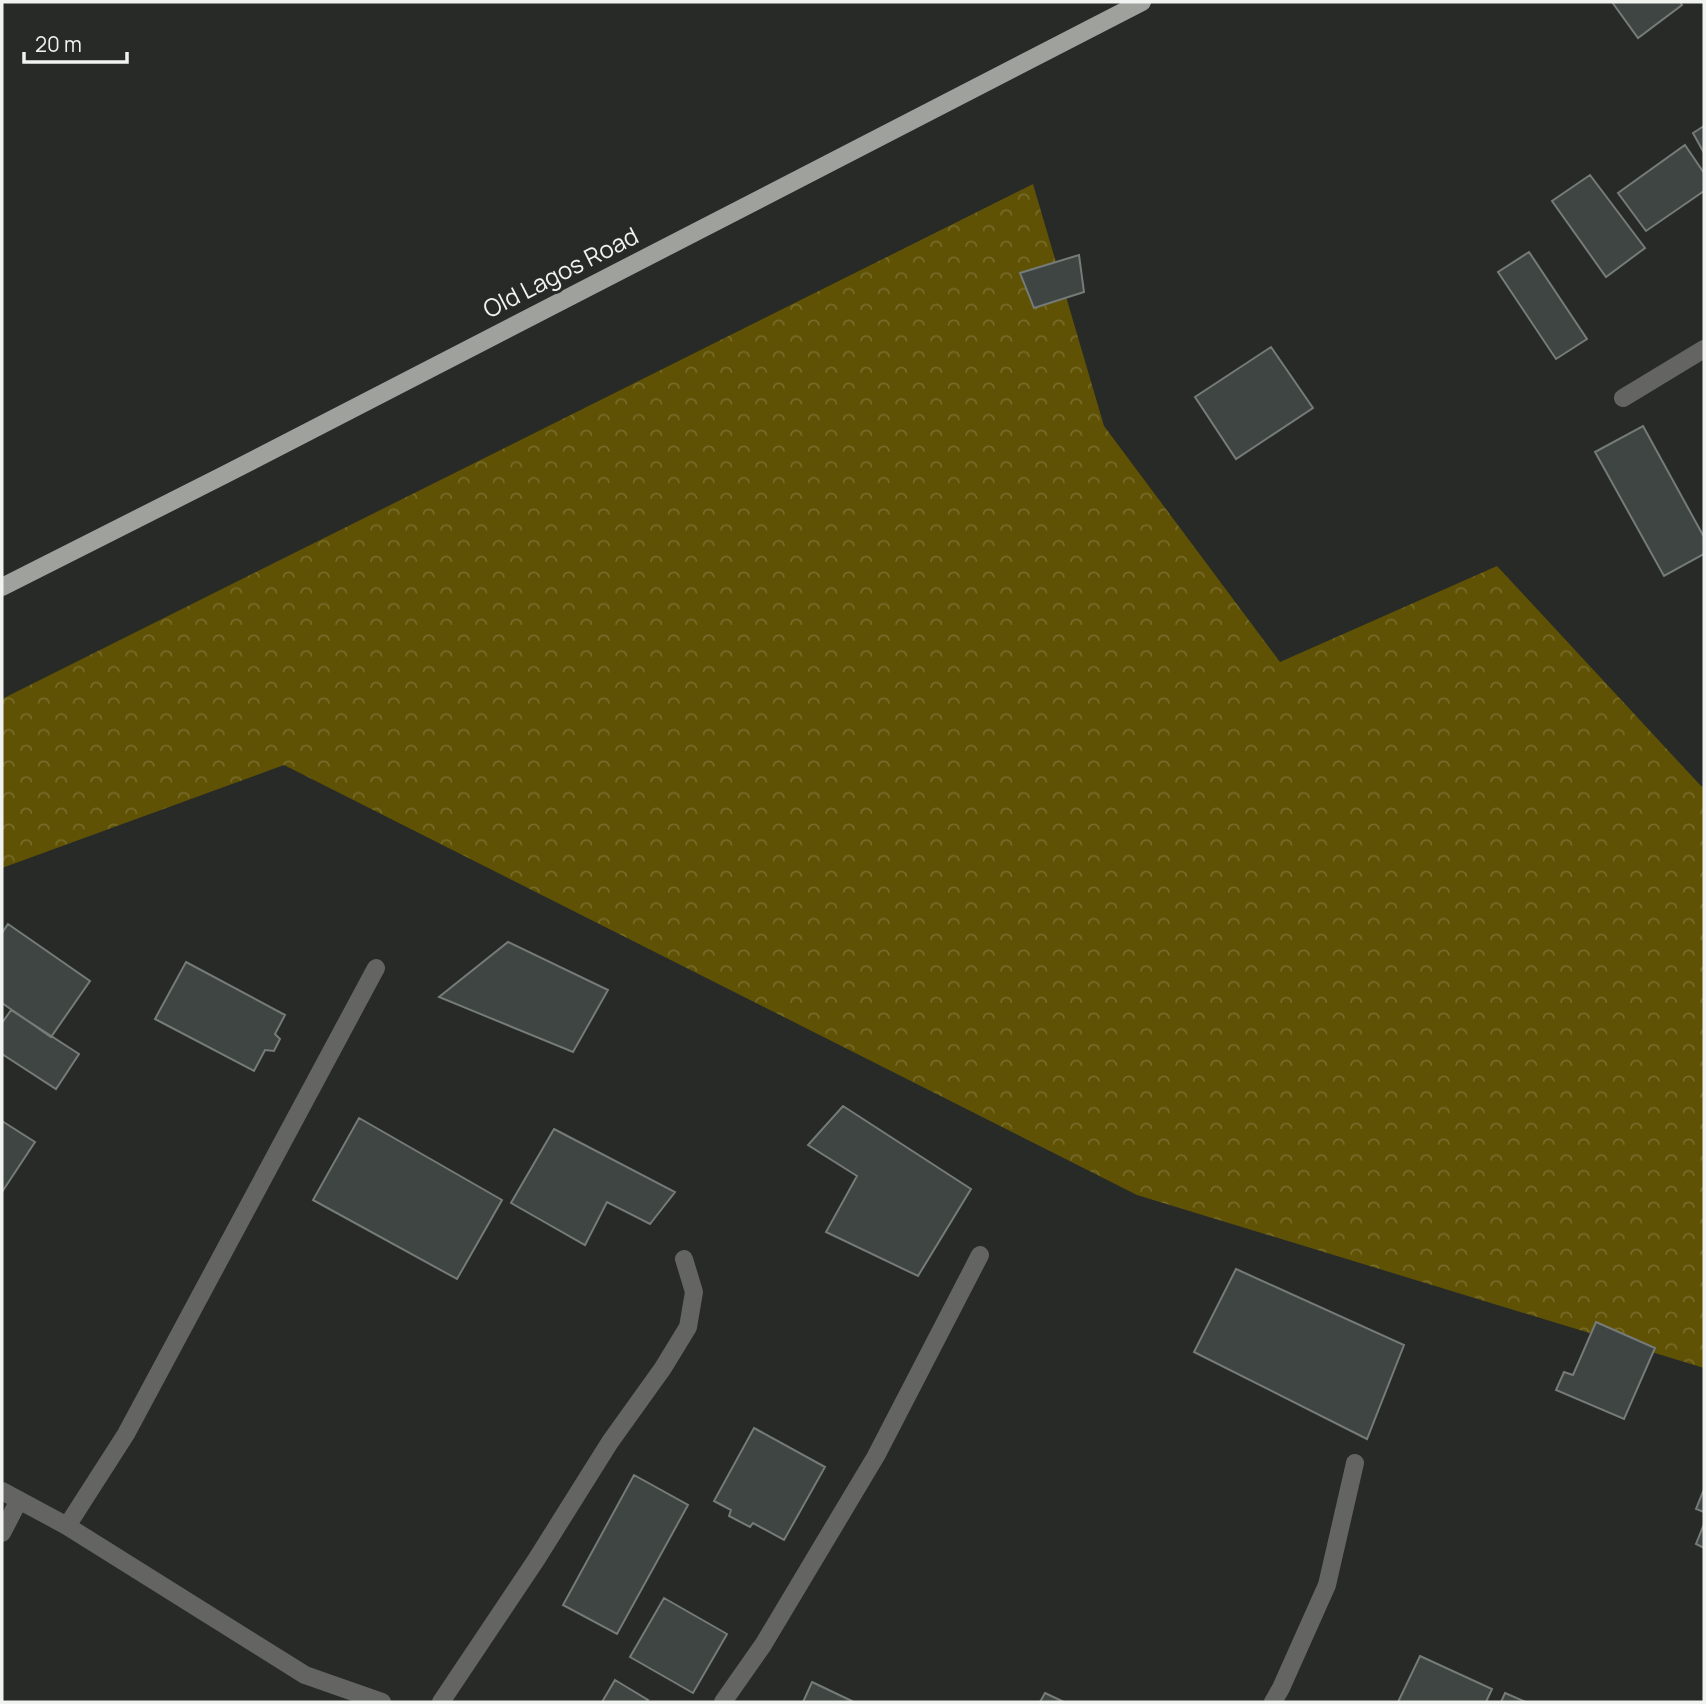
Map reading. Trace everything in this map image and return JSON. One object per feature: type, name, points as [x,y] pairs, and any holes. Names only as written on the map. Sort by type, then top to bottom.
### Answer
[{"type":"main road","name":"Old Lagos Road","points":[[2,587],[1142,2]]},
{"type":"street","points":[[1623,398],[1704,349]]},
{"type":"street","points":[[67,1526],[126,1434],[376,968]]},
{"type":"street","points":[[723,1702],[763,1645],[876,1456],[980,1255]]},
{"type":"street","points":[[441,1702],[688,1327],[694,1292],[684,1259]]},
{"type":"street","points":[[1273,1702],[1326,1585],[1355,1463]]},
{"type":"street","points":[[2,1491],[67,1526],[305,1675],[382,1702]]},
{"type":"street","points":[[2,1533],[19,1500]]},
{"type":"green space","points":[[1033,184],[1104,426],[1280,662],[1497,566],[1704,787],[1704,1368],[1137,1195],[284,765],[2,868],[2,699]]},
{"type":"building","points":[[1612,2],[1680,2],[1682,5],[1638,38]]},
{"type":"building","points":[[1704,126],[1704,153],[1693,133]]},
{"type":"building","points":[[1685,145],[1704,173],[1704,191],[1646,231],[1618,193]]},
{"type":"building","points":[[1590,175],[1645,248],[1606,277],[1552,201]]},
{"type":"building","points":[[1529,252],[1587,339],[1556,359],[1498,272]]},
{"type":"building","points":[[1079,255],[1084,292],[1034,308],[1020,273]]},
{"type":"building","points":[[1271,347],[1313,408],[1236,459],[1195,397]]},
{"type":"building","points":[[1643,426],[1704,537],[1704,554],[1664,576],[1595,452]]},
{"type":"building","points":[[8,924],[90,981],[51,1037],[2,1003],[2,933]]},
{"type":"building","points":[[508,942],[608,990],[573,1052],[439,997]]},
{"type":"building","points":[[186,962],[285,1015],[275,1034],[280,1039],[274,1051],[265,1050],[254,1071],[155,1019]]},
{"type":"building","points":[[11,1010],[79,1054],[56,1089],[2,1054],[2,1023]]},
{"type":"building","points":[[843,1106],[971,1189],[918,1276],[826,1232],[857,1176],[808,1145]]},
{"type":"building","points":[[359,1118],[502,1200],[457,1279],[313,1200]]},
{"type":"building","points":[[2,1121],[35,1142],[2,1192]]},
{"type":"building","points":[[554,1129],[675,1192],[650,1224],[607,1202],[585,1245],[511,1203]]},
{"type":"building","points":[[1236,1269],[1404,1345],[1367,1439],[1194,1352]]},
{"type":"building","points":[[1596,1322],[1655,1348],[1624,1419],[1556,1390],[1564,1372],[1573,1375]]},
{"type":"building","points":[[754,1428],[825,1467],[784,1540],[753,1523],[750,1527],[729,1516],[731,1510],[714,1501]]},
{"type":"building","points":[[634,1475],[688,1505],[617,1634],[563,1605]]},
{"type":"building","points":[[1704,1489],[1704,1512],[1696,1509]]},
{"type":"building","points":[[1704,1524],[1704,1548],[1696,1544]]},
{"type":"building","points":[[664,1598],[727,1634],[693,1693],[630,1657]]},
{"type":"building","points":[[1420,1656],[1492,1689],[1486,1702],[1398,1702]]},
{"type":"building","points":[[615,1680],[648,1700],[602,1702]]},
{"type":"building","points":[[812,1682],[854,1702],[803,1702]]},
{"type":"building","points":[[1045,1693],[1064,1702],[1040,1702]]},
{"type":"building","points":[[1505,1693],[1526,1702],[1501,1702]]}]
